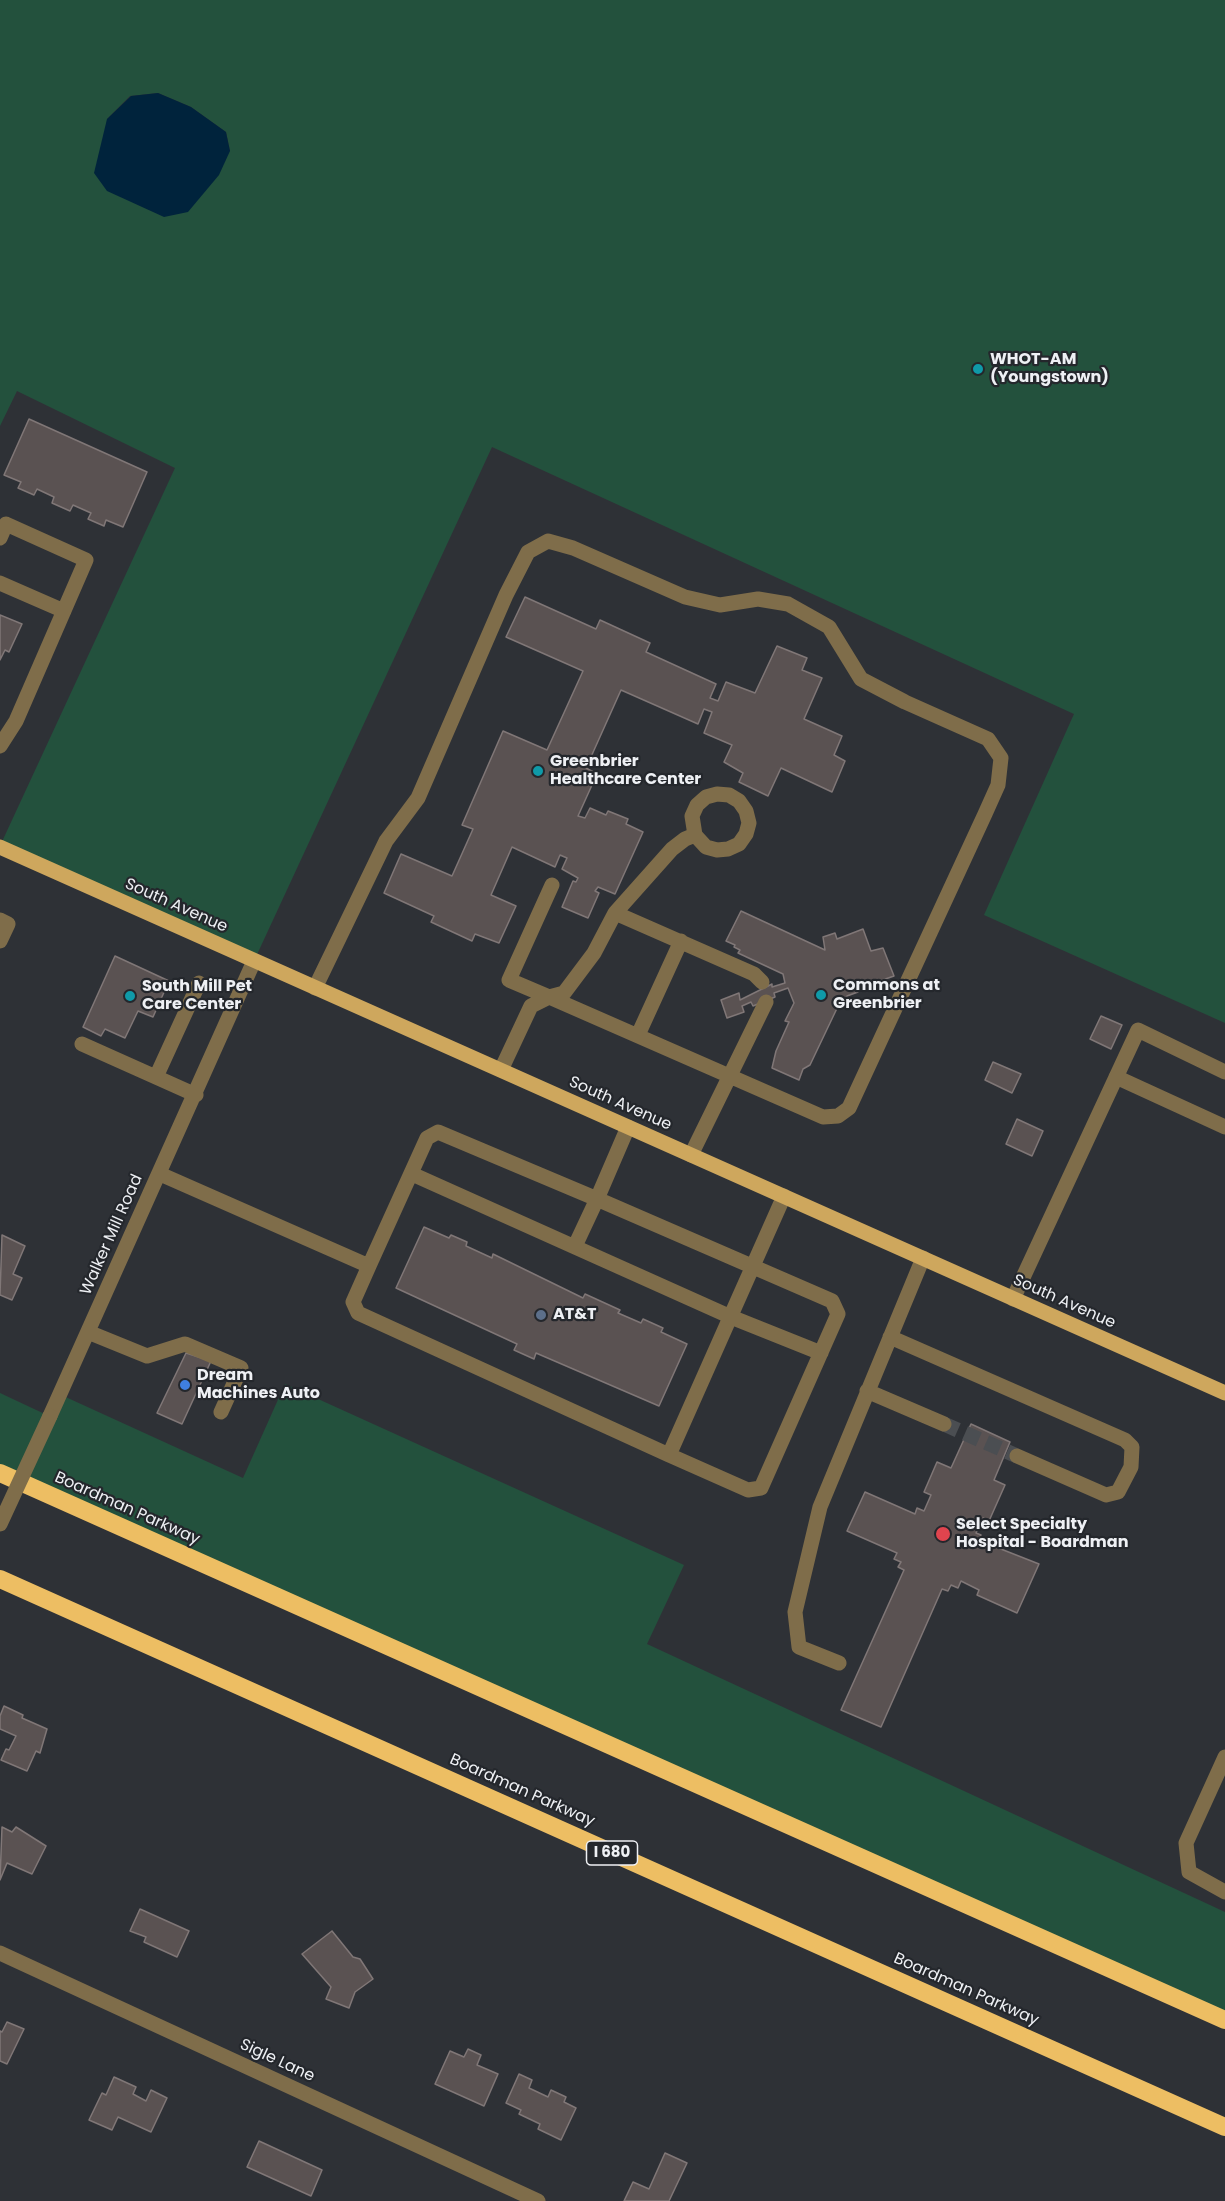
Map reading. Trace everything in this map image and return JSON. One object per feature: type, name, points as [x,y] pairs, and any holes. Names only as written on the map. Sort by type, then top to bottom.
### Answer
[{"type":"highway","name":"Boardman Parkway","points":[[0,1473],[1225,2020]]},
{"type":"highway","name":"Boardman Parkway","points":[[0,1580],[1225,2127]]},
{"type":"main road","name":"South Avenue","points":[[0,847],[1225,1393]]},
{"type":"street","points":[[0,538],[6,525],[86,560],[16,721],[0,746]]},
{"type":"street","points":[[315,988],[386,841],[418,798],[506,595],[528,552],[548,541],[573,548],[685,597],[720,605],[758,599],[788,603],[829,627],[861,679],[905,702],[988,739],[1001,758],[998,785],[994,795],[849,1108],[838,1116],[823,1117],[509,980],[552,885]]},
{"type":"street","points":[[0,583],[64,611]]},
{"type":"street","points":[[501,1070],[531,1006],[564,993],[594,953],[615,913],[672,849],[695,835]]},
{"type":"street","points":[[615,913],[754,974],[762,982]]},
{"type":"street","points":[[0,920],[8,924],[0,941]]},
{"type":"street","points":[[638,1035],[681,942]]},
{"type":"street","name":"Walker Mill Road","points":[[0,1524],[196,1095],[254,961]]},
{"type":"street","points":[[156,1077],[199,983]]},
{"type":"street","points":[[691,1155],[766,1002]]},
{"type":"street","points":[[1013,1299],[1138,1030],[1225,1072]]},
{"type":"street","points":[[82,1044],[196,1095]]},
{"type":"street","points":[[1116,1077],[1225,1127]]},
{"type":"street","points":[[575,1246],[628,1127]]},
{"type":"street","points":[[438,1132],[832,1301],[838,1314],[761,1488],[748,1490],[358,1313],[353,1302],[412,1174],[427,1138],[438,1132]]},
{"type":"street","points":[[160,1174],[369,1266]]},
{"type":"street","points":[[412,1174],[731,1317],[821,1353]]},
{"type":"street","points":[[669,1455],[784,1196]]},
{"type":"street","points":[[839,1663],[799,1647],[795,1612],[820,1507],[923,1258]]},
{"type":"street","points":[[88,1332],[147,1356],[184,1344],[240,1368],[222,1412]]},
{"type":"street","points":[[890,1337],[1125,1440],[1132,1447],[1131,1467],[1118,1492],[1106,1495],[1017,1456]]},
{"type":"street","points":[[867,1391],[944,1424]]},
{"type":"street","points":[[1225,1757],[1186,1843],[1189,1872],[1225,1892]]},
{"type":"street","name":"Sigle Lane","points":[[0,1953],[538,2201]]},
{"type":"green space","points":[[0,0],[1225,0],[1225,1023],[984,915],[1074,714],[492,447],[254,961],[0,846],[175,468],[17,391],[0,426]],"holes":[[[158,93],[191,107],[226,132],[230,151],[107,119],[130,96]]]},
{"type":"green space","points":[[285,1384],[684,1565],[647,1644],[1225,1912],[1225,2020],[0,1473],[0,1393],[49,1416],[59,1394],[243,1478]]},
{"type":"water","points":[[158,93],[191,107],[226,132],[230,151],[219,175],[188,212],[164,217],[107,191],[94,173],[107,119],[131,96]]},
{"type":"building","points":[[29,419],[147,472],[123,527],[106,520],[104,526],[88,519],[91,513],[73,505],[70,511],[52,503],[54,497],[37,489],[34,495],[18,488],[21,482],[4,475]]},
{"type":"building","name":"Greenbrier Healthcare Center","points":[[525,597],[596,629],[600,620],[650,643],[646,652],[716,684],[710,698],[718,701],[726,682],[755,693],[777,646],[807,658],[802,670],[822,678],[804,719],[842,736],[834,755],[845,761],[832,792],[781,768],[768,796],[739,782],[743,773],[724,762],[732,745],[704,733],[712,712],[704,709],[698,724],[621,690],[586,768],[597,774],[578,816],[585,818],[590,808],[606,815],[608,811],[628,819],[626,824],[643,832],[615,894],[598,887],[595,891],[599,893],[588,918],[562,907],[573,881],[576,882],[578,878],[562,869],[567,858],[560,855],[555,867],[512,847],[491,895],[516,906],[499,943],[475,934],[472,941],[431,922],[434,916],[384,893],[401,854],[452,876],[473,829],[462,825],[503,731],[547,750],[583,671],[506,637]]},
{"type":"building","points":[[0,615],[22,624],[9,652],[5,650],[0,660]]},
{"type":"building","name":"Commons at Greenbrier","points":[[741,911],[825,950],[823,937],[835,933],[837,939],[863,929],[871,951],[883,948],[894,976],[857,989],[858,992],[847,996],[844,1004],[840,1002],[810,1065],[803,1069],[799,1080],[772,1068],[776,1051],[789,1022],[785,1021],[794,1003],[788,988],[774,993],[775,997],[753,1006],[751,1002],[742,1006],[744,1012],[727,1018],[721,1000],[739,993],[740,1000],[772,984],[772,987],[785,983],[783,974],[738,953],[740,950],[734,947],[735,945],[726,941]]},
{"type":"building","name":"South Mill Pet Care Center","points":[[115,956],[169,981],[153,1017],[138,1011],[125,1038],[105,1029],[101,1036],[83,1027]]},
{"type":"building","points":[[1101,1016],[1122,1025],[1111,1049],[1090,1039]]},
{"type":"building","points":[[993,1062],[1021,1074],[1012,1093],[985,1080]]},
{"type":"building","points":[[1017,1119],[1043,1131],[1032,1156],[1006,1144]]},
{"type":"building","name":"AT&T","points":[[424,1227],[449,1238],[451,1235],[467,1242],[466,1246],[492,1258],[493,1254],[583,1298],[585,1294],[620,1310],[618,1313],[641,1323],[643,1319],[663,1328],[661,1332],[687,1344],[659,1406],[536,1353],[534,1359],[514,1350],[517,1344],[396,1288]]},
{"type":"building","points":[[2,1235],[25,1246],[13,1274],[22,1278],[12,1300],[0,1295]]},
{"type":"building","name":"Dream Machines Auto","points":[[186,1353],[211,1361],[182,1424],[157,1413]]},
{"type":"building","points":[[971,1424],[1010,1442],[994,1480],[1005,1485],[989,1521],[983,1518],[976,1533],[981,1535],[978,1540],[1039,1564],[1017,1613],[977,1595],[979,1590],[961,1581],[958,1588],[951,1585],[948,1591],[942,1589],[881,1727],[841,1710],[904,1570],[898,1567],[901,1562],[894,1559],[897,1553],[847,1531],[865,1492],[915,1514],[917,1508],[924,1511],[931,1495],[924,1492],[937,1462],[951,1468]]},
{"type":"building","points":[[4,1706],[23,1715],[22,1718],[47,1729],[40,1753],[36,1751],[27,1771],[1,1760],[16,1736],[0,1729],[0,1716]]},
{"type":"building","points":[[2,1827],[12,1832],[16,1827],[46,1846],[32,1874],[7,1863],[0,1880]]},
{"type":"building","points":[[140,1909],[189,1931],[177,1957],[144,1942],[146,1937],[130,1931]]},
{"type":"building","points":[[332,1931],[353,1957],[360,1959],[373,1979],[355,1992],[349,2008],[326,1999],[331,1987],[302,1954]]},
{"type":"building","points":[[7,2022],[24,2029],[7,2064],[0,2061],[0,2031],[2,2032]]},
{"type":"building","points":[[468,2049],[481,2055],[477,2065],[498,2074],[484,2106],[435,2084],[450,2051],[464,2057]]},
{"type":"building","points":[[519,2074],[532,2080],[529,2088],[548,2097],[551,2090],[566,2097],[564,2102],[576,2108],[561,2140],[538,2129],[540,2124],[519,2114],[521,2110],[506,2103]]},
{"type":"building","points":[[114,2077],[136,2087],[133,2094],[146,2101],[151,2090],[167,2098],[151,2132],[118,2117],[112,2130],[89,2120],[102,2093],[106,2095]]},
{"type":"building","points":[[259,2141],[322,2170],[311,2196],[247,2167]]},
{"type":"building","points":[[665,2153],[687,2163],[669,2201],[624,2201],[633,2182],[649,2189]]},
{"type":"tunnel","points":[[944,1424],[1017,1456]]},
{"type":"place","name":"WHOT-AM (Youngstown)","points":[[978,369]]},
{"type":"place","name":"Greenbrier Healthcare Center","points":[[538,771]]},
{"type":"place","name":"Commons at Greenbrier","points":[[821,995]]},
{"type":"place","name":"South Mill Pet Care Center","points":[[130,996]]},
{"type":"place","name":"AT&T","points":[[541,1315]]},
{"type":"place","name":"Dream Machines Auto","points":[[185,1385]]},
{"type":"place","name":"Select Specialty Hospital - Boardman","points":[[943,1534]]}]
